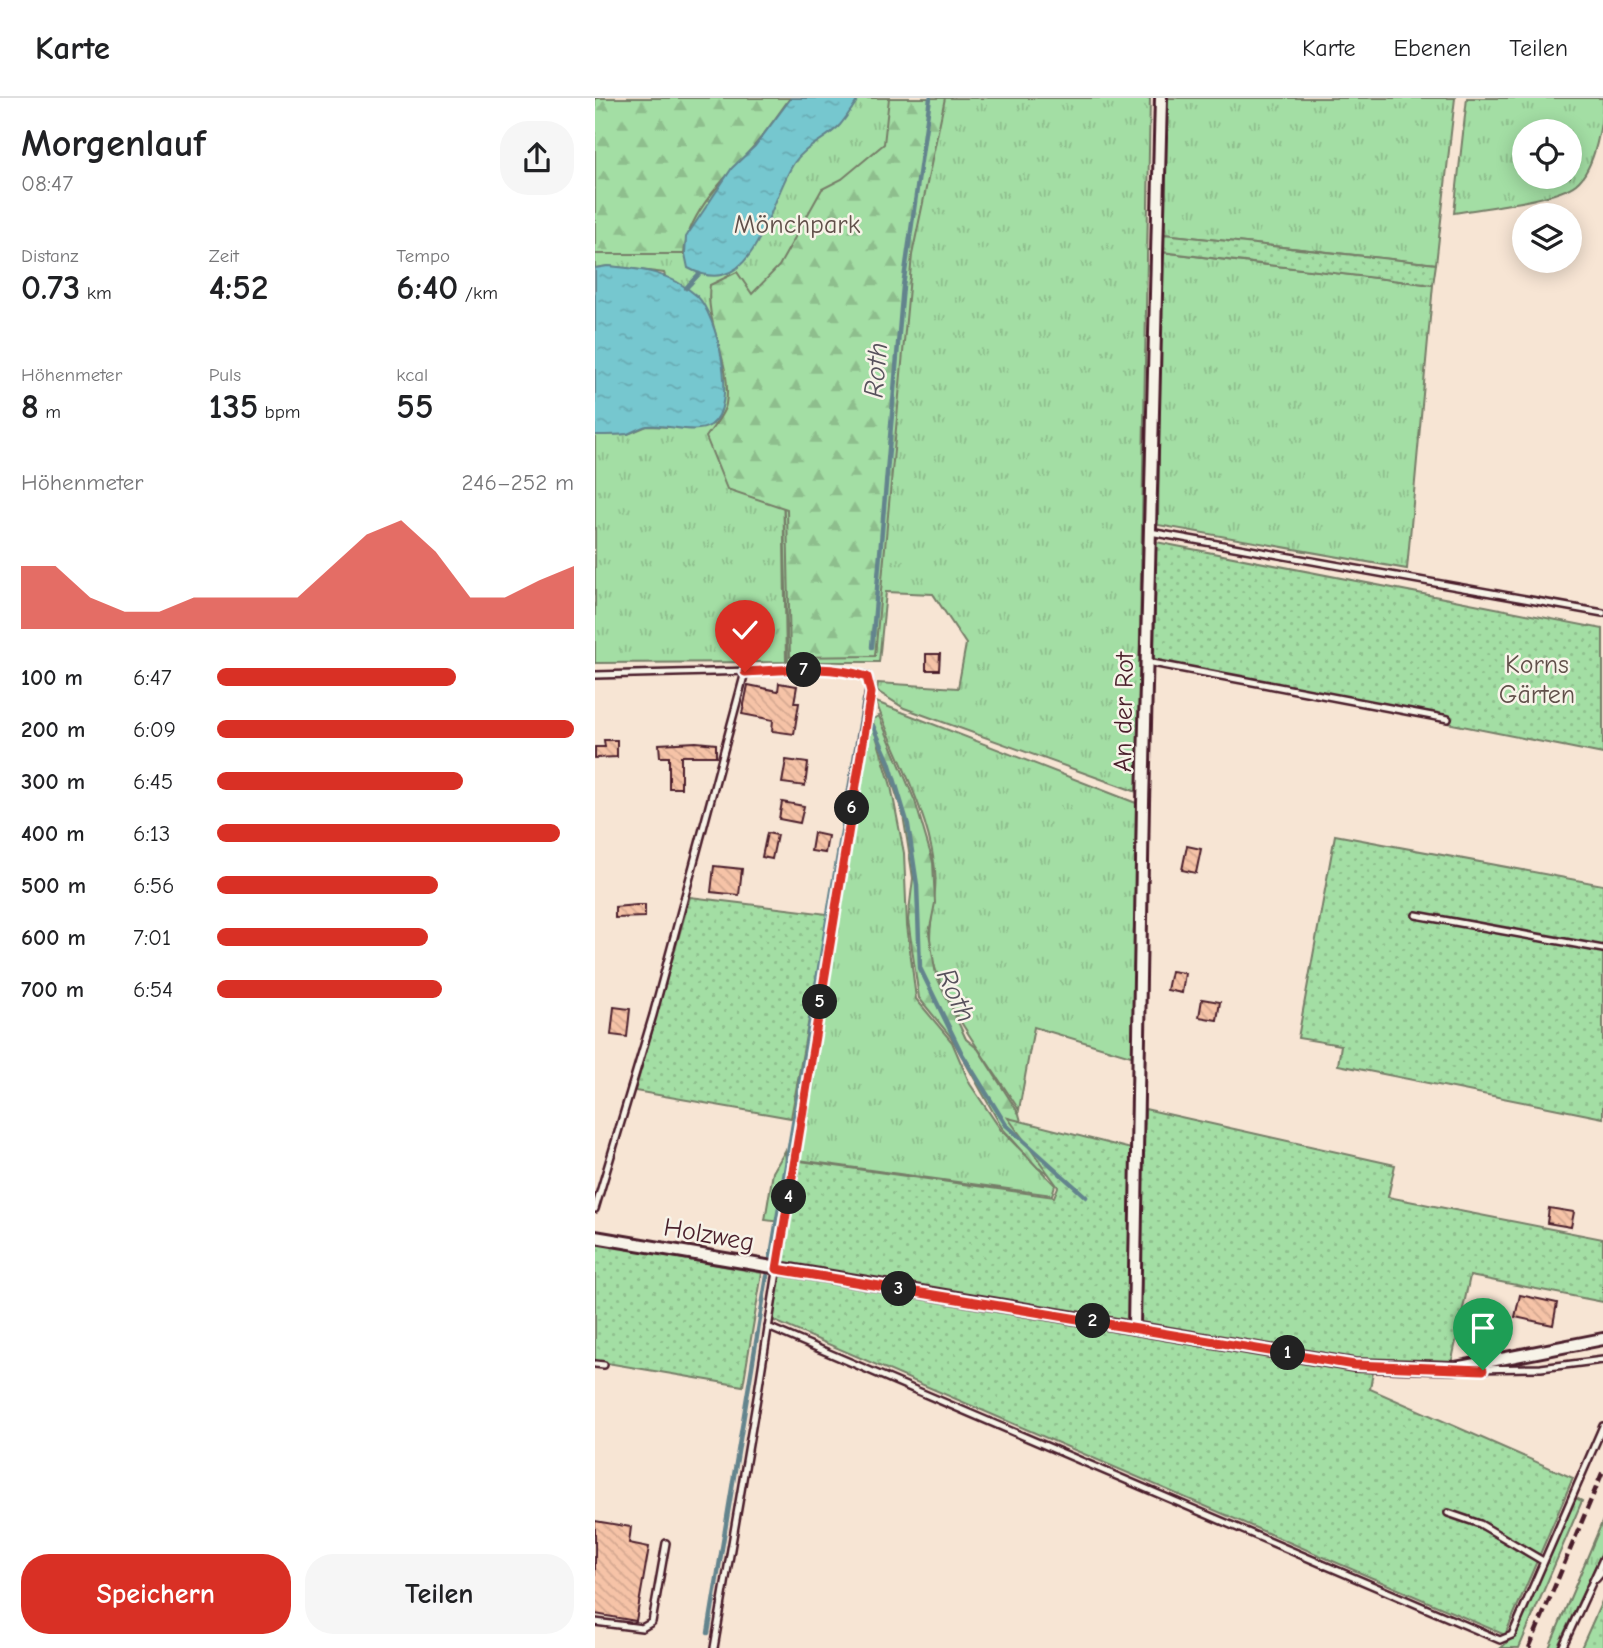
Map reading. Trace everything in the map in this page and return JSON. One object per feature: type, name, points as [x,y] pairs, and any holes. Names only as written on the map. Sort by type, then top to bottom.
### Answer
[{"type":"street","name":"An der Rot","points":[[1134,1328],[1161,98]]},
{"type":"street","name":"Holzweg","points":[[595,1237],[1354,1365],[1455,1368],[1603,1339]]},
{"type":"lane","points":[[1150,532],[1603,613]]},
{"type":"lane","points":[[1147,662],[1448,719]]},
{"type":"lane","points":[[595,675],[835,669],[867,677],[871,693],[714,1648]]},
{"type":"lane","points":[[595,1209],[653,1015],[745,672]]},
{"type":"lane","points":[[1416,915],[1603,949]]},
{"type":"lane","points":[[768,1327],[1500,1640],[1511,1636],[1603,1426]]},
{"type":"lane","points":[[1455,1368],[1541,1368],[1603,1360]]},
{"type":"lane","points":[[595,1364],[604,1365]]},
{"type":"lane","points":[[1448,1513],[1480,1524],[1543,1561]]},
{"type":"lane","points":[[595,1622],[642,1628],[652,1622],[666,1544]]},
{"type":"lane","points":[[1562,1648],[1603,1559]]},
{"type":"lane","points":[[1591,1584],[1603,1571]]},
{"type":"green space","name":"Mönchpark","points":[[595,98],[1150,98],[1137,792],[904,708],[877,691],[878,683],[958,688],[966,644],[933,594],[886,592],[879,662],[788,662],[783,479],[786,662],[595,663],[595,435],[628,434],[647,426],[702,428],[713,424],[664,273],[608,266],[595,268]]},
{"type":"green space","points":[[595,98],[790,98],[759,140],[700,210],[692,224],[684,254],[595,254]]},
{"type":"green space","points":[[889,98],[945,98],[912,255],[875,656],[790,657],[787,509],[727,489],[706,437],[723,412],[727,389],[726,374],[711,314],[710,285],[737,272],[752,294],[779,266],[822,189],[842,179],[884,144]]},
{"type":"green space","points":[[1165,98],[1455,98],[1436,264],[1163,234]]},
{"type":"green space","points":[[1467,98],[1603,98],[1593,156],[1582,178],[1582,119],[1512,119],[1512,189],[1568,189],[1500,206],[1454,213]]},
{"type":"green space","points":[[1163,234],[1436,264],[1433,285],[1162,252]]},
{"type":"green space","points":[[1162,252],[1433,285],[1407,569],[1158,525]]},
{"type":"green space","name":"Korns Gärten","points":[[1156,542],[1603,629],[1603,754],[1447,723],[1449,716],[1154,660]]},
{"type":"green space","points":[[876,702],[1136,803],[1134,1057],[1034,1027],[1019,1110],[969,1036],[938,976],[930,946],[935,874],[930,841],[917,801]]},
{"type":"green space","points":[[879,716],[915,801],[933,862],[935,903],[929,933],[936,975],[966,1039],[978,1049],[1019,1114],[1024,1133],[1061,1180],[1038,1168],[1002,1128],[951,1037],[919,998],[908,920],[913,878],[903,815],[872,719]]},
{"type":"green space","points":[[871,719],[891,786],[904,853],[907,925],[916,999],[952,1042],[970,1084],[1001,1130],[1055,1185],[1052,1195],[798,1160]]},
{"type":"green space","points":[[1335,835],[1603,885],[1603,1118],[1338,1065],[1341,1045],[1298,1038]]},
{"type":"green space","points":[[690,897],[828,914],[791,1118],[635,1091]]},
{"type":"green space","points":[[1145,1109],[1395,1165],[1388,1197],[1603,1239],[1603,1302],[1470,1276],[1449,1374],[1373,1372],[1370,1389],[1573,1478],[1505,1635],[772,1320],[800,1161],[1054,1197],[1058,1187],[1008,1118],[1143,1152]]},
{"type":"green space","points":[[785,1151],[787,1173],[780,1222],[765,1220],[773,1172]]},
{"type":"green space","points":[[595,1243],[762,1273],[743,1386],[595,1361]]},
{"type":"green space","points":[[1576,1498],[1582,1501],[1519,1648],[1501,1648],[1514,1636]]},
{"type":"green space","points":[[1603,1520],[1603,1550],[1557,1648],[1549,1648]]},
{"type":"green space","points":[[1603,1599],[1603,1648],[1581,1648]]},
{"type":"water","points":[[791,98],[859,98],[840,125],[798,157],[767,223],[744,261],[729,273],[711,276],[688,268],[686,237],[732,168],[755,146]]},
{"type":"water","points":[[608,266],[644,270],[666,277],[687,288],[704,306],[718,340],[724,381],[719,415],[711,425],[697,429],[647,426],[627,434],[595,435],[595,268]]},
{"type":"building","points":[[926,654],[940,654],[939,670],[926,670]]},
{"type":"building","points":[[779,683],[797,686],[794,703],[799,703],[794,734],[772,731],[773,720],[742,714],[748,685],[778,691]]},
{"type":"building","points":[[604,740],[617,740],[617,757],[595,758],[595,747],[605,747]]},
{"type":"building","points":[[659,744],[716,744],[716,756],[681,756],[681,788],[669,788],[669,757],[660,757]]},
{"type":"building","points":[[786,760],[808,763],[805,786],[782,783]]},
{"type":"building","points":[[782,802],[804,806],[800,823],[779,819]]},
{"type":"building","points":[[767,833],[777,835],[772,859],[762,857]]},
{"type":"building","points":[[814,833],[828,836],[825,853],[811,851]]},
{"type":"building","points":[[1187,846],[1201,849],[1196,873],[1182,870]]},
{"type":"building","points":[[714,866],[742,869],[739,895],[711,892]]},
{"type":"building","points":[[645,905],[645,917],[615,918],[615,907]]},
{"type":"building","points":[[1171,971],[1185,973],[1182,993],[1167,990]]},
{"type":"building","points":[[1202,999],[1220,1002],[1217,1020],[1199,1017]]},
{"type":"building","points":[[614,1007],[630,1009],[627,1037],[611,1035]]},
{"type":"building","points":[[1549,1208],[1574,1212],[1571,1227],[1547,1223]]},
{"type":"building","points":[[1520,1295],[1557,1303],[1553,1325],[1515,1317]]},
{"type":"building","points":[[595,1521],[631,1527],[629,1543],[649,1547],[636,1621],[595,1614]]},
{"type":"waterway","name":"Roth","points":[[872,647],[903,286],[930,98]]},
{"type":"waterway","points":[[686,288],[699,274]]},
{"type":"waterway","points":[[770,1261],[864,700]]},
{"type":"waterway","name":"Roth","points":[[873,726],[889,762],[908,825],[917,885],[920,968],[962,1054],[1006,1125],[1086,1197]]},
{"type":"waterway","points":[[708,1633],[767,1276]]},
{"type":"railway","points":[[1529,1648],[1603,1471]]},
{"type":"route","points":[[745,672],[835,669],[853,672],[867,677],[871,693],[777,1269],[1354,1365],[1483,1370]]}]
